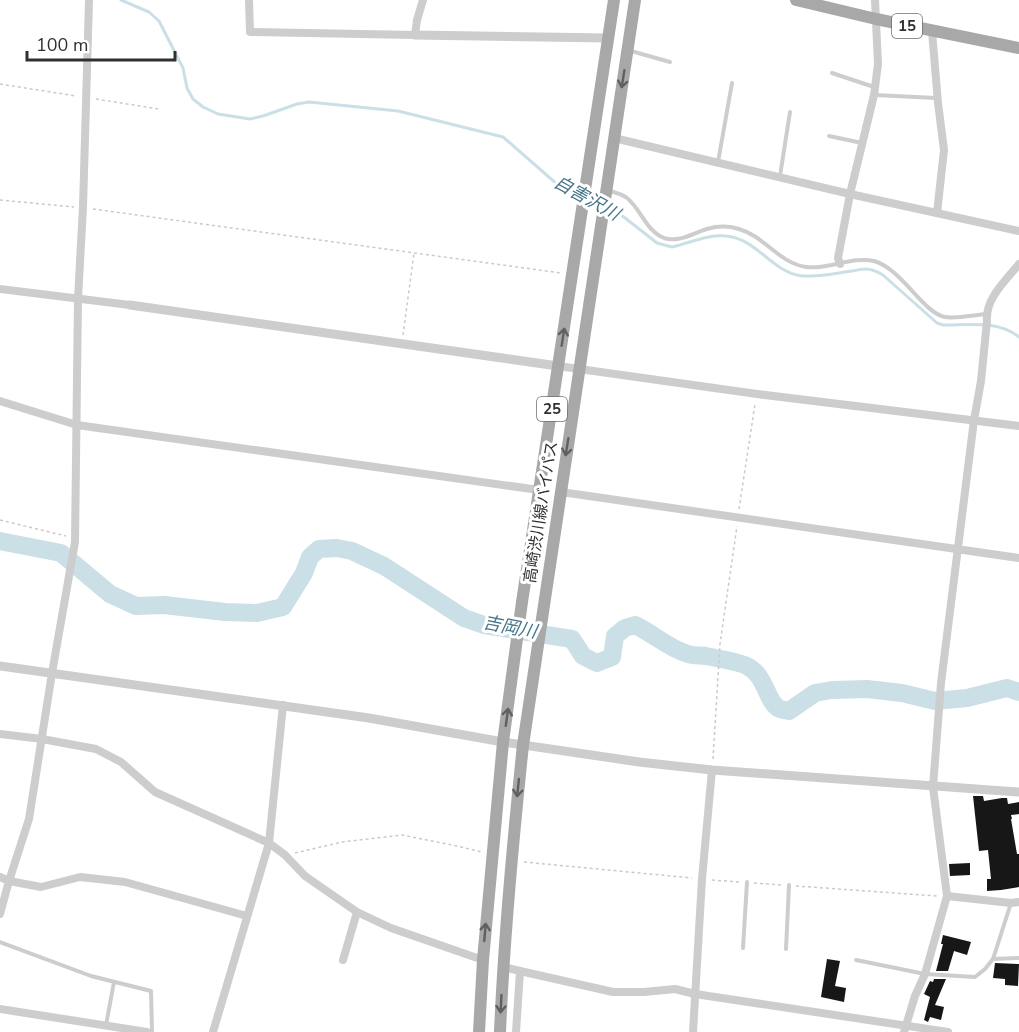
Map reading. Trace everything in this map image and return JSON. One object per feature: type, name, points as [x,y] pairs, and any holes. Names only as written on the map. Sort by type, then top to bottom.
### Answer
[{"type":"main road","name":"高崎渋川線バイパス","points":[[479,1032],[483,960],[503,742],[522,602],[614,0]]},
{"type":"main road","name":"高崎渋川線バイパス","points":[[500,1032],[511,861],[523,745],[635,0]]},
{"type":"main road","name":"15","points":[[796,0],[1019,48]]},
{"type":"street","points":[[249,0],[250,32],[608,38]]},
{"type":"street","points":[[416,35],[417,20],[423,0]]},
{"type":"street","points":[[840,264],[838,258],[850,194],[875,91],[878,64],[875,0]]},
{"type":"street","points":[[0,914],[29,819],[75,540],[78,298],[89,2]]},
{"type":"street","points":[[932,31],[944,150],[937,213]]},
{"type":"street","points":[[614,138],[779,178],[1019,231]]},
{"type":"street","points":[[905,1029],[915,996],[925,974],[947,897],[933,787],[941,683],[974,420],[981,381],[986,317],[991,300],[1019,264]]},
{"type":"street","points":[[0,289],[130,305],[757,394],[1019,426]]},
{"type":"street","points":[[0,401],[77,425],[539,490]]},
{"type":"street","points":[[561,492],[1019,558]]},
{"type":"street","points":[[0,666],[283,705],[639,762],[712,770],[1019,792]]},
{"type":"street","points":[[213,1032],[269,843],[283,705]]},
{"type":"street","points":[[0,734],[96,749],[121,762],[155,792],[269,843],[285,855],[305,876],[357,912],[391,928],[483,960]]},
{"type":"street","points":[[693,1032],[702,879],[712,770]]},
{"type":"street","points":[[0,877],[41,887],[80,878],[125,882],[247,916]]},
{"type":"street","points":[[947,897],[1015,903]]},
{"type":"street","points":[[342,960],[357,912]]},
{"type":"street","points":[[503,967],[613,992],[675,989],[905,1029],[948,1032]]},
{"type":"street","points":[[516,1032],[520,971]]},
{"type":"street","points":[[0,1010],[150,1032]]},
{"type":"lane","points":[[627,50],[670,62]]},
{"type":"lane","points":[[832,73],[875,91],[937,98]]},
{"type":"lane","points":[[718,163],[732,83]]},
{"type":"lane","points":[[779,178],[790,112]]},
{"type":"lane","points":[[829,136],[862,143]]},
{"type":"lane","points":[[606,194],[626,197],[639,211],[652,231],[664,238],[683,238],[708,228],[727,227],[740,229],[784,259],[806,267],[821,267],[863,260],[875,262],[894,272],[936,313],[945,317],[986,317]]},
{"type":"lane","points":[[743,948],[747,882]]},
{"type":"lane","points":[[786,949],[789,885]]},
{"type":"lane","points":[[856,960],[925,974],[975,977],[993,959],[1015,903]]},
{"type":"lane","points":[[0,942],[92,976],[151,991],[150,1032]]},
{"type":"lane","points":[[993,959],[1019,958]]},
{"type":"lane","points":[[106,1026],[114,982]]},
{"type":"path","points":[[0,200],[83,207],[572,275]]},
{"type":"path","points":[[402,344],[414,253]]},
{"type":"path","points":[[0,520],[75,540]]},
{"type":"path","points":[[712,770],[720,644]]},
{"type":"path","points":[[285,855],[342,842],[402,835],[492,855]]},
{"type":"path","points":[[511,861],[702,879],[947,897]]},
{"type":"building","points":[[973,796],[983,796],[984,801],[1007,798],[1008,804],[1019,802],[1019,814],[1011,815],[1011,819],[1017,854],[1019,854],[1019,887],[987,891],[987,879],[991,879],[988,850],[979,851]]},
{"type":"building","points":[[970,863],[970,875],[950,876],[949,864]]},
{"type":"building","points":[[943,935],[971,942],[967,955],[954,951],[948,971],[936,971],[943,944],[941,944]]},
{"type":"building","points":[[827,959],[840,961],[835,986],[846,988],[844,1002],[821,997]]},
{"type":"building","points":[[995,963],[1019,964],[1018,986],[1005,985],[1005,979],[993,978]]},
{"type":"building","points":[[934,979],[946,979],[935,1005],[944,1007],[941,1020],[930,1017],[928,1022],[924,1020],[930,997],[924,994],[930,981],[933,982]]},
{"type":"waterway","name":"自害沢川","points":[[121,0],[149,12],[159,21],[183,68],[187,88],[193,99],[218,114],[250,119],[309,102],[398,111],[503,137],[558,185],[582,197]]},
{"type":"waterway","name":"自害沢川","points":[[588,199],[601,204]]},
{"type":"waterway","name":"自害沢川","points":[[608,207],[657,243],[672,247],[706,238],[726,236],[746,243],[792,274],[802,276],[863,269],[873,270],[883,275],[937,323],[992,326],[1002,328],[1019,337]]},
{"type":"waterway","name":"吉岡川","points":[[0,541],[61,553],[110,594],[136,606],[164,605],[257,613],[283,607],[304,573],[310,557],[319,549],[337,548],[352,551],[384,566],[464,618],[484,625],[572,639],[583,656],[597,663],[612,657],[615,636],[625,628],[635,625],[667,645],[690,655],[727,660],[747,666],[759,676],[775,706],[789,711],[815,693],[832,690],[867,689],[902,693],[935,701],[967,698],[1007,688],[1019,692]]}]
